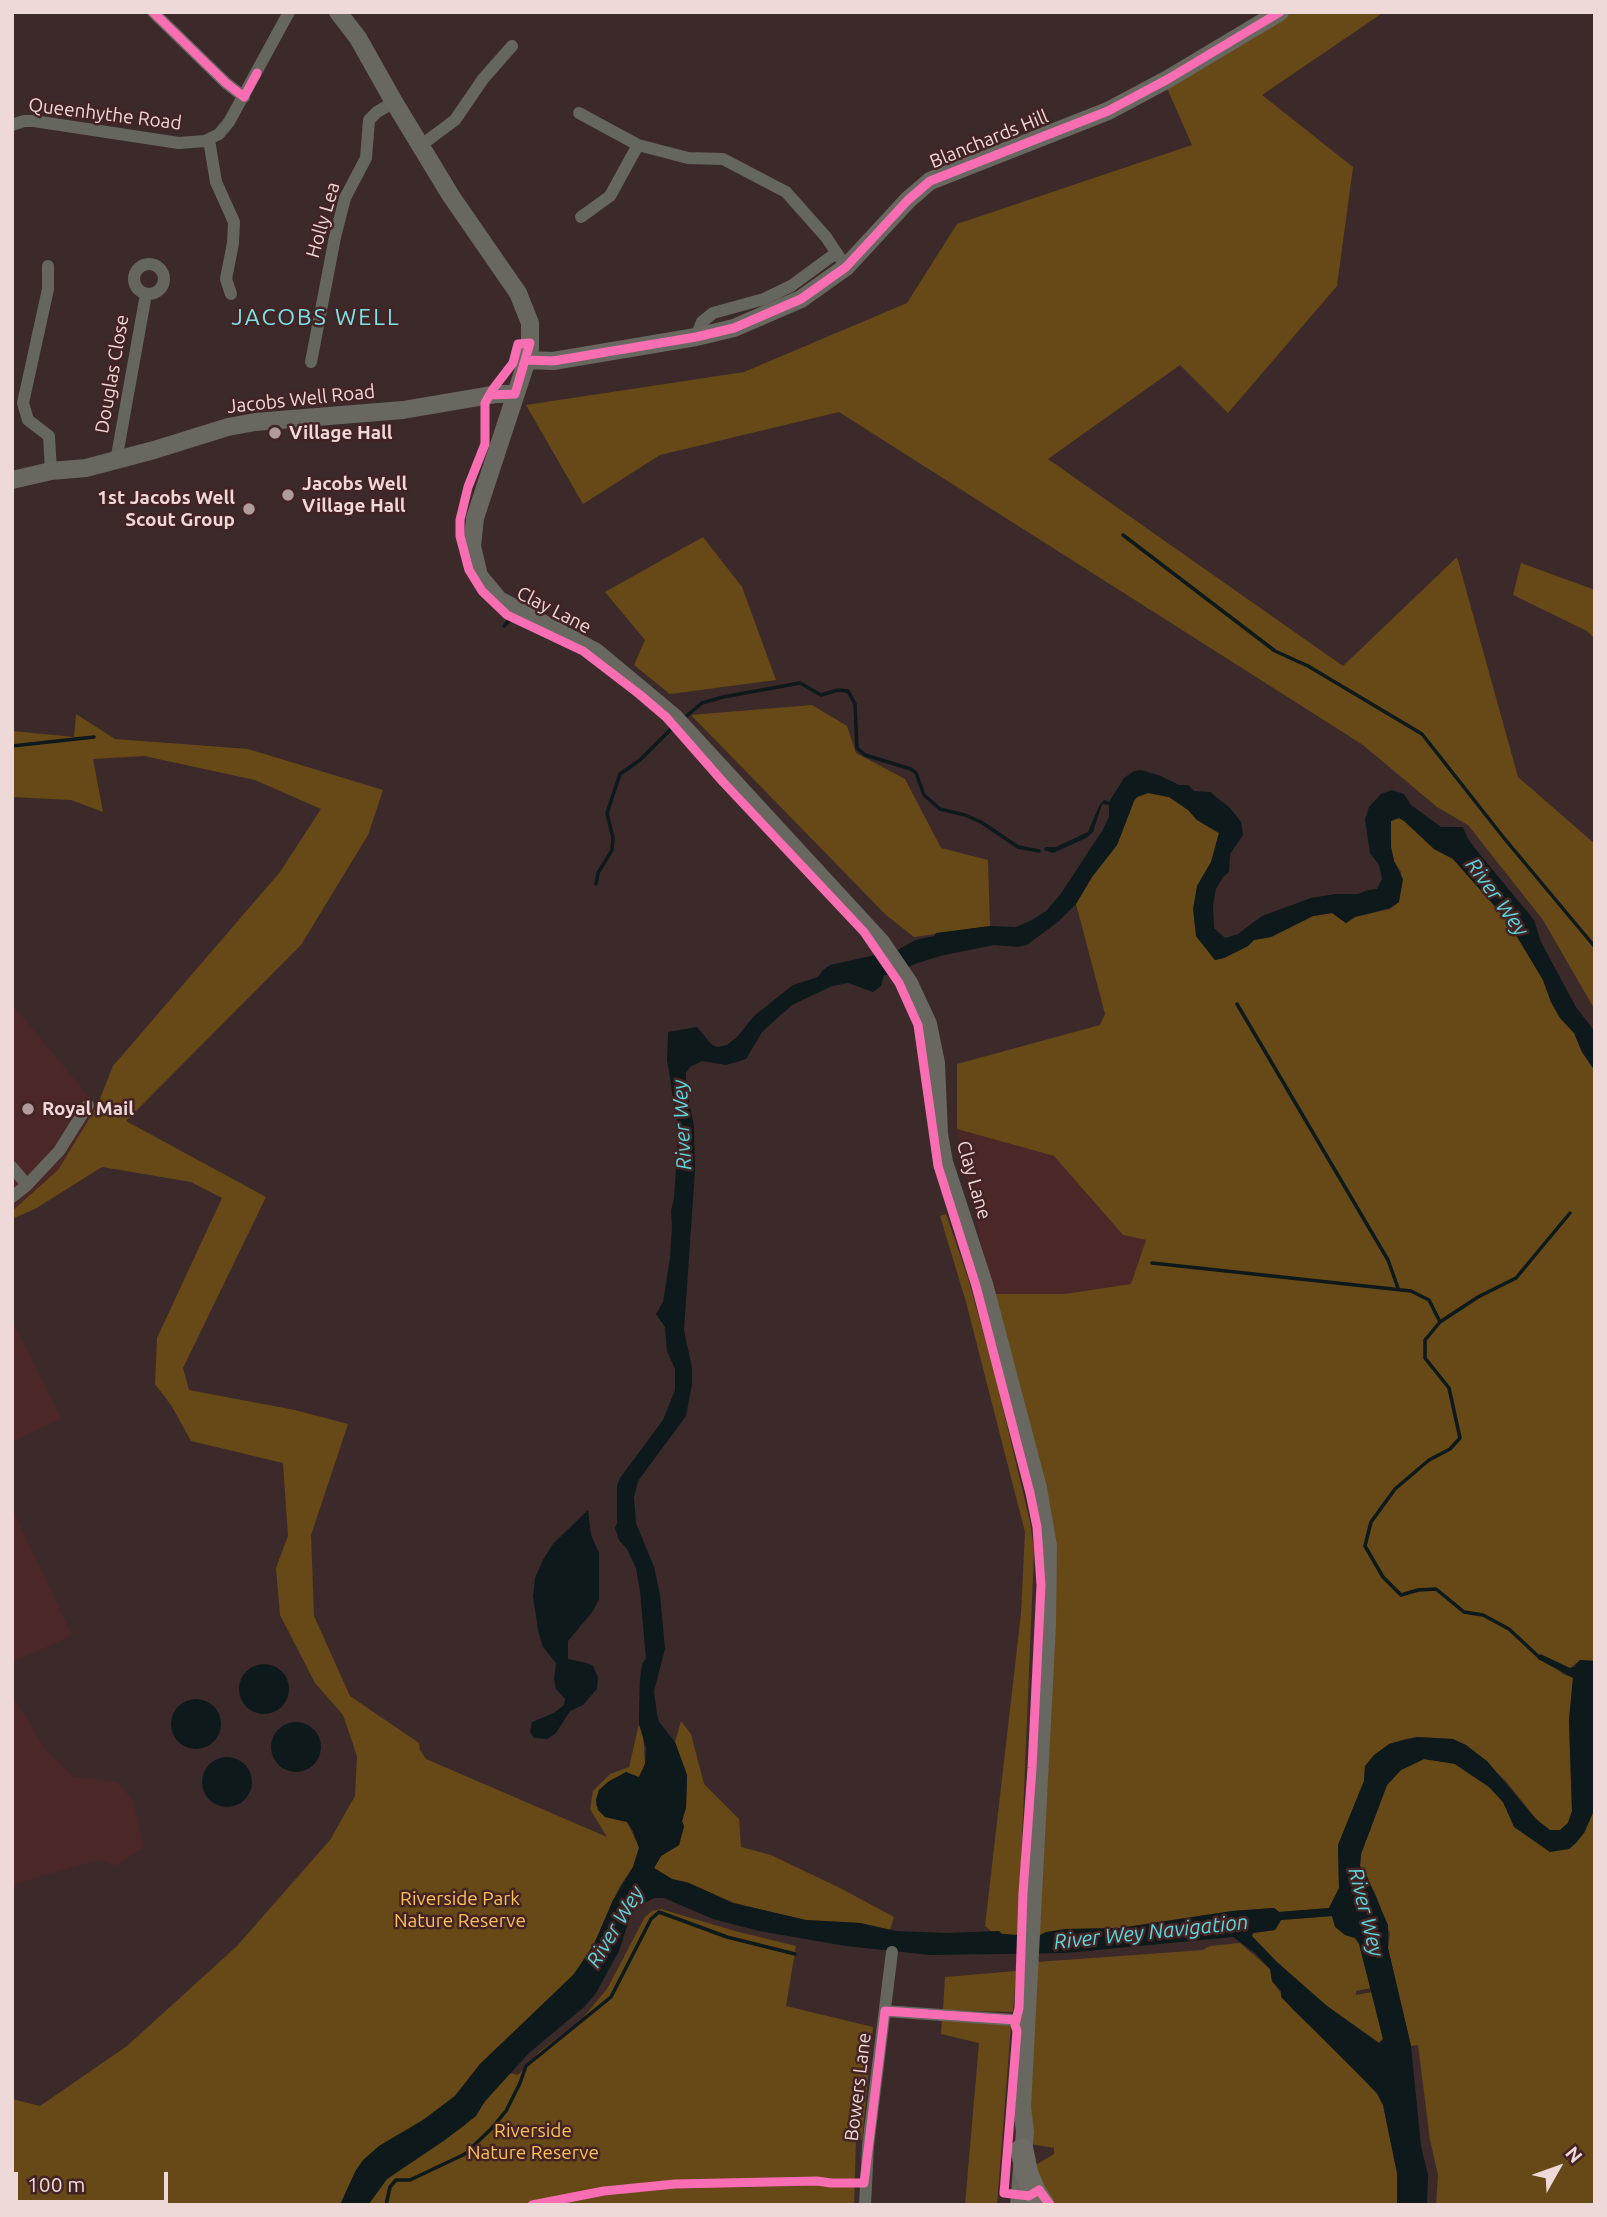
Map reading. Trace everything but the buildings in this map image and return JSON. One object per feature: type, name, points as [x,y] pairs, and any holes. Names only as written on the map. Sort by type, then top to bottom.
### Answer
[{"type":"highway","points":[[1023,2150],[1027,2174],[1043,2205]]},
{"type":"street","points":[[153,12],[244,97]]},
{"type":"street","points":[[231,294],[226,279],[234,222],[216,182],[209,139],[224,129],[289,12]]},
{"type":"street","name":"Clay Lane","points":[[338,12],[364,47],[420,146],[523,302],[530,323],[527,360],[475,517],[472,546],[479,576],[499,600],[596,652],[679,723],[855,912],[904,974],[923,1010],[936,1063],[944,1162],[984,1284],[1046,1524],[1049,1578],[1022,2107],[1015,2135],[1007,2205]]},
{"type":"street","name":"Blanchards Hill","points":[[527,360],[553,360],[696,337],[734,328],[801,299],[930,181],[1108,111],[1168,79],[1280,12]]},
{"type":"street","points":[[420,146],[455,120],[483,79],[512,46]]},
{"type":"street","name":"Holly Lea","points":[[311,362],[345,198],[366,158],[369,120],[394,102]]},
{"type":"street","points":[[579,113],[638,145],[688,158],[723,159],[786,192],[826,237],[841,260]]},
{"type":"street","name":"Queenhythe Road","points":[[12,125],[34,121],[179,143],[209,139]]},
{"type":"street","points":[[581,217],[610,197],[638,145]]},
{"type":"street","points":[[48,266],[48,289],[23,403],[28,420],[49,436],[51,471]]},
{"type":"street","name":"Douglas Close","points":[[116,461],[146,294]]},
{"type":"street","name":"Jacobs Well Road","points":[[12,480],[116,461],[205,433],[255,422],[403,410],[496,394],[515,394]]},
{"type":"street","points":[[12,1197],[59,1151],[88,1105]]},
{"type":"street","points":[[12,1167],[27,1185]]},
{"type":"street","name":"Bowers Lane","points":[[865,2205],[868,2146],[892,1952]]},
{"type":"street","name":"Bowers Lane","points":[[885,2011],[1027,2012]]},
{"type":"street","name":"Clay Lane","points":[[1019,2205],[1025,2120],[1022,2107]]},
{"type":"shaded area","points":[[12,1004],[97,1106],[58,1170],[12,1211]]},
{"type":"shaded area","points":[[957,1129],[1054,1156],[1123,1235],[1146,1240],[1131,1284],[1064,1294],[992,1294]]},
{"type":"shaded area","points":[[12,1320],[61,1419],[12,1442]]},
{"type":"shaded area","points":[[12,1508],[72,1635],[12,1663]]},
{"type":"shaded area","points":[[12,1696],[47,1751],[74,1777],[117,1782],[133,1801],[144,1847],[115,1866],[99,1860],[21,1882],[12,1888]]},
{"type":"green space","points":[[1292,12],[1384,12],[1262,95],[1353,167],[1337,286],[1228,413],[1180,365],[1048,459],[1343,666],[1457,557],[1518,777],[1595,844],[1595,1010],[1543,920],[1468,825],[1437,807],[1363,745],[839,412],[660,455],[583,504],[526,405],[744,372],[907,303],[957,224],[1192,145],[1166,86]]},
{"type":"green space","points":[[703,537],[742,587],[776,680],[670,694],[634,665],[645,640],[605,592]]},
{"type":"green space","points":[[1521,563],[1595,590],[1595,639],[1587,631],[1513,595]]},
{"type":"green space","points":[[812,705],[847,726],[856,753],[905,779],[941,848],[988,860],[990,926],[914,937],[886,915],[691,715]]},
{"type":"green space","name":"Riverside Park Nature Reserve","points":[[76,714],[115,739],[248,749],[383,790],[368,835],[301,945],[126,1121],[266,1197],[183,1368],[189,1390],[295,1410],[348,1424],[311,1535],[314,1616],[350,1696],[419,1743],[426,1759],[607,1837],[590,1809],[593,1791],[610,1774],[629,1767],[639,1724],[643,1733],[645,1764],[639,1777],[626,1772],[599,1790],[596,1800],[596,1805],[605,1817],[627,1822],[639,1847],[633,1867],[620,1886],[594,1944],[580,1966],[570,1979],[480,2064],[455,2096],[423,2120],[379,2146],[356,2170],[340,2205],[12,2205],[12,2099],[40,2106],[127,2046],[237,1946],[330,1840],[355,1796],[357,1756],[343,1715],[315,1683],[280,1615],[276,1568],[288,1536],[283,1463],[191,1441],[171,1405],[155,1384],[157,1338],[222,1198],[191,1182],[102,1167],[35,1209],[12,1219],[12,1211],[58,1170],[97,1106],[113,1066],[280,872],[321,809],[255,780],[144,756],[93,759],[103,812],[71,800],[12,797],[12,731],[74,737]]},
{"type":"green space","points":[[1148,793],[1169,797],[1197,820],[1219,833],[1211,862],[1197,886],[1196,936],[1215,960],[1248,946],[1253,940],[1271,937],[1313,916],[1332,913],[1346,923],[1355,917],[1390,909],[1399,902],[1401,872],[1394,861],[1391,847],[1391,821],[1399,818],[1405,821],[1434,849],[1453,859],[1507,920],[1543,980],[1560,1018],[1574,1033],[1582,1052],[1595,1071],[1595,1661],[1580,1660],[1570,1668],[1540,1654],[1563,1674],[1573,1678],[1569,1720],[1572,1811],[1568,1823],[1560,1830],[1550,1830],[1536,1819],[1506,1781],[1466,1745],[1452,1739],[1405,1739],[1389,1744],[1365,1766],[1364,1781],[1338,1845],[1339,1888],[1329,1908],[1279,1912],[1274,1908],[1232,1911],[1120,1928],[1066,1929],[1039,1936],[1054,1565],[992,1294],[1064,1294],[1131,1284],[1146,1240],[1123,1235],[1054,1156],[957,1129],[957,1064],[1100,1025],[1105,1014],[1076,904],[1092,877],[1117,845],[1134,801]]},
{"type":"green space","points":[[946,1214],[968,1278],[996,1379],[1030,1522],[1034,1551],[1018,1936],[992,1932],[985,1926],[1021,1614],[1025,1532],[966,1302],[940,1216]]},
{"type":"green space","points":[[681,1721],[691,1734],[704,1784],[739,1819],[741,1847],[771,1855],[894,1917],[890,1930],[860,1923],[805,1920],[734,1903],[689,1883],[672,1879],[654,1868],[661,1856],[679,1845],[684,1827],[682,1821],[686,1807],[687,1775],[675,1742]]},
{"type":"green space","points":[[1424,1759],[1453,1763],[1489,1787],[1503,1802],[1515,1827],[1550,1852],[1584,1833],[1595,1808],[1595,2205],[1436,2205],[1438,2175],[1430,2140],[1418,2045],[1411,2046],[1388,1948],[1390,1934],[1376,1895],[1360,1865],[1361,1854],[1387,1785],[1401,1770]]},
{"type":"green space","name":"Riverside Nature Reserve","points":[[661,1909],[796,1946],[786,2006],[873,2027],[862,2140],[852,2138],[856,2140],[854,2205],[368,2205],[387,2179],[464,2126],[510,2073],[518,2075],[539,2052],[580,2021],[607,1989],[645,1917],[652,1911]]},
{"type":"green space","points":[[1332,1916],[1336,1926],[1345,1935],[1355,1938],[1359,1943],[1371,1988],[1356,1991],[1356,1995],[1372,1992],[1383,2039],[1379,2043],[1327,2006],[1277,1963],[1251,1936],[1253,1933],[1275,1930],[1281,1920]]},
{"type":"green space","points":[[1240,1943],[1270,1969],[1272,1981],[1293,2010],[1343,2057],[1377,2094],[1383,2105],[1397,2173],[1397,2205],[1057,2205],[1046,2195],[1034,2166],[1054,2154],[1054,2148],[1031,2144],[1029,2067],[1037,1962],[1203,1950],[1210,1946]]},
{"type":"green space","points":[[1016,1971],[1013,2012],[943,2010],[945,1977]]},
{"type":"green space","points":[[942,2019],[1011,2025],[997,2205],[965,2205],[979,2043],[941,2034]]},
{"type":"water","points":[[1141,770],[1179,785],[1188,785],[1194,791],[1210,792],[1230,808],[1241,822],[1243,835],[1230,854],[1229,872],[1216,889],[1213,905],[1214,928],[1225,938],[1238,934],[1262,916],[1311,898],[1358,894],[1377,889],[1382,879],[1379,865],[1370,853],[1365,819],[1369,807],[1381,794],[1392,790],[1404,794],[1411,805],[1441,827],[1463,827],[1468,839],[1534,920],[1541,942],[1576,1007],[1595,1032],[1595,1071],[1582,1052],[1574,1033],[1560,1018],[1543,980],[1507,920],[1453,859],[1434,849],[1404,821],[1399,818],[1391,821],[1391,847],[1394,861],[1403,879],[1399,902],[1390,908],[1355,917],[1346,923],[1332,913],[1313,916],[1271,937],[1254,940],[1248,946],[1215,960],[1196,936],[1193,909],[1197,886],[1211,862],[1219,833],[1197,820],[1169,797],[1148,793],[1134,801],[1117,845],[1092,877],[1076,904],[1059,921],[1027,945],[994,945],[940,956],[891,975],[884,975],[881,986],[873,992],[848,983],[832,986],[792,1005],[762,1032],[746,1059],[726,1065],[702,1061],[690,1067],[686,1073],[686,1087],[694,1126],[695,1170],[684,1330],[692,1368],[692,1384],[686,1416],[638,1481],[634,1497],[636,1523],[654,1567],[660,1594],[665,1649],[654,1691],[657,1715],[659,1722],[675,1742],[687,1775],[686,1808],[682,1821],[684,1826],[679,1845],[661,1856],[654,1868],[672,1879],[689,1883],[733,1903],[806,1920],[860,1923],[896,1931],[999,1931],[1002,1934],[1038,1936],[1065,1929],[1120,1928],[1232,1911],[1274,1908],[1279,1912],[1329,1908],[1339,1888],[1338,1845],[1364,1781],[1365,1766],[1389,1744],[1417,1737],[1453,1739],[1487,1761],[1536,1819],[1550,1830],[1560,1830],[1568,1823],[1572,1811],[1569,1720],[1573,1678],[1538,1657],[1540,1654],[1570,1668],[1580,1660],[1595,1661],[1595,1808],[1584,1833],[1569,1849],[1550,1852],[1514,1827],[1503,1802],[1489,1787],[1455,1764],[1424,1759],[1401,1770],[1387,1785],[1361,1854],[1360,1867],[1365,1872],[1388,1925],[1388,1948],[1411,2046],[1421,2146],[1428,2175],[1427,2205],[1397,2205],[1397,2173],[1383,2105],[1377,2093],[1281,1997],[1281,1991],[1272,1981],[1270,1969],[1255,1953],[1233,1937],[1066,1953],[930,1955],[846,1946],[759,1931],[713,1919],[664,1898],[654,1898],[636,1907],[619,1951],[596,1993],[584,2007],[529,2053],[485,2101],[476,2116],[387,2179],[368,2205],[340,2205],[363,2160],[379,2146],[423,2120],[455,2096],[480,2064],[574,1974],[594,1944],[613,1900],[633,1867],[639,1848],[627,1822],[605,1817],[598,1810],[596,1800],[599,1790],[608,1782],[626,1772],[639,1777],[645,1764],[646,1748],[639,1724],[640,1679],[642,1664],[646,1659],[640,1591],[636,1568],[615,1528],[617,1486],[620,1478],[663,1420],[675,1390],[675,1369],[667,1351],[665,1327],[656,1314],[663,1302],[670,1258],[671,1210],[677,1154],[677,1122],[667,1060],[668,1032],[697,1027],[712,1045],[727,1045],[754,1016],[793,985],[818,977],[830,965],[898,950],[915,940],[934,936],[936,933],[990,926],[1016,927],[1032,920],[1046,911],[1060,895],[1102,831],[1109,817],[1109,805],[1102,804],[1093,832],[1086,838],[1053,853],[1044,850],[1045,847],[1056,847],[1088,832],[1100,804],[1104,800],[1109,802],[1124,778]],"holes":[[[1332,1916],[1335,1927],[1345,1935],[1355,1938],[1359,1944],[1383,2039],[1379,2043],[1327,2006],[1252,1936],[1253,1933],[1275,1930],[1281,1920]]]},
{"type":"water","points":[[588,1510],[591,1535],[599,1553],[599,1599],[593,1611],[568,1641],[568,1659],[593,1666],[598,1677],[597,1689],[583,1705],[570,1711],[556,1733],[547,1739],[534,1738],[530,1732],[532,1722],[554,1713],[564,1705],[565,1699],[556,1689],[556,1663],[543,1647],[538,1630],[533,1596],[535,1578],[553,1544]]},
{"type":"water","points":[[264,1664],[282,1671],[289,1689],[282,1707],[264,1714],[246,1707],[239,1689],[246,1671]]},
{"type":"water","points":[[196,1699],[214,1706],[221,1724],[214,1742],[196,1749],[178,1742],[171,1724],[178,1706]]},
{"type":"water","points":[[296,1722],[314,1729],[321,1747],[314,1765],[296,1772],[278,1765],[271,1747],[278,1729]]},
{"type":"water","points":[[227,1757],[245,1764],[252,1782],[245,1800],[227,1807],[209,1800],[202,1782],[209,1764]]},
{"type":"waterway","points":[[1123,535],[1275,651],[1308,666],[1422,734],[1595,947]]},
{"type":"waterway","points":[[521,606],[530,595]]},
{"type":"waterway","points":[[504,626],[514,615]]},
{"type":"waterway","points":[[683,719],[702,703],[800,683],[821,695],[838,690],[848,691],[855,704],[857,748],[865,755],[911,769],[916,773],[924,795],[940,809],[981,822],[1018,847],[1039,851]]},
{"type":"waterway","points":[[596,884],[598,873],[612,850],[613,838],[607,813],[620,774],[640,760],[674,726]]},
{"type":"waterway","points":[[12,746],[94,737]]},
{"type":"waterway","points":[[1237,1004],[1388,1260],[1398,1288]]},
{"type":"waterway","points":[[1540,1658],[1509,1629],[1483,1615],[1464,1612],[1436,1589],[1401,1595],[1383,1577],[1365,1546],[1371,1522],[1395,1489],[1429,1460],[1450,1449],[1460,1438],[1449,1388],[1425,1358],[1425,1340],[1440,1322],[1478,1297],[1516,1278],[1570,1213]]},
{"type":"waterway","points":[[1152,1263],[1411,1291],[1429,1300],[1440,1322]]},
{"type":"waterway","points":[[386,2205],[390,2187],[396,2180],[410,2180],[465,2154],[491,2129],[506,2111],[526,2066],[611,1997],[651,1919],[659,1912],[727,1937],[795,1954]]},
{"type":"cycle path","points":[[153,12],[244,97],[257,73]]},
{"type":"cycle path","points":[[527,360],[553,361],[696,337],[734,328],[801,299],[846,267],[908,200],[930,181],[1108,111],[1168,79],[1280,12]]},
{"type":"cycle path","points":[[490,395],[515,394],[530,343],[518,344],[513,363],[493,389],[485,403],[485,444],[468,487],[460,520],[460,536],[469,570],[482,591],[507,615],[583,651],[666,717],[723,782],[864,932],[899,983],[918,1025],[938,1166],[976,1286],[1037,1527],[1041,1585],[1032,1768],[1023,1893],[1019,2008],[1015,2025],[1017,2031],[1004,2193],[1029,2196],[1039,2190],[1050,2205]]},
{"type":"cycle path","points":[[532,2205],[604,2191],[675,2184],[817,2181],[864,2183],[885,2011],[1016,2020]]},
{"type":"place","name":"Village Hall","points":[[275,433]]},
{"type":"place","name":"Jacobs Well Village Hall","points":[[288,495]]},
{"type":"place","name":"1st Jacobs Well Scout Group","points":[[249,509]]},
{"type":"place","name":"Royal Mail","points":[[28,1109]]},
{"type":"district","name":"JACOBS WELL","points":[[316,317]]},
{"type":"water label","name":"River Wey","points":[[1497,897]]},
{"type":"water label","name":"River Wey","points":[[682,1125]]},
{"type":"water label","name":"River Wey","points":[[1366,1912]]},
{"type":"water label","name":"River Wey","points":[[615,1927]]},
{"type":"water label","name":"River Wey Navigation","points":[[1151,1932]]}]
